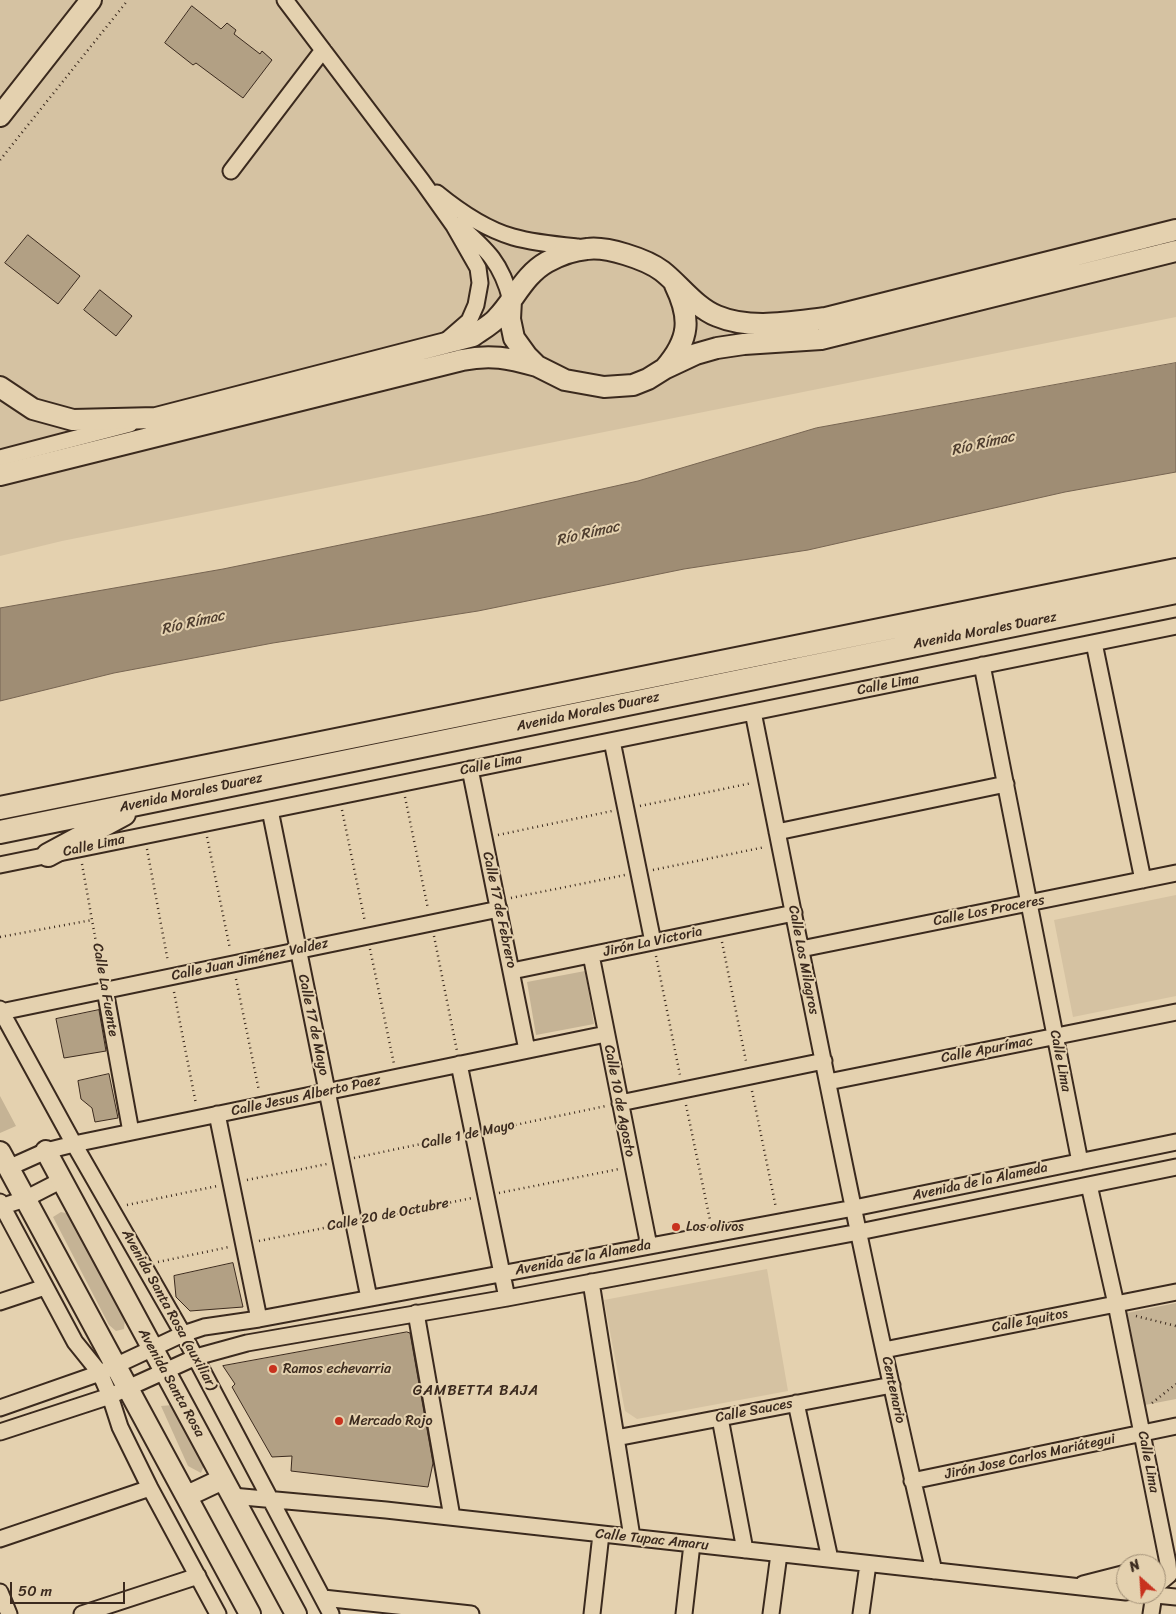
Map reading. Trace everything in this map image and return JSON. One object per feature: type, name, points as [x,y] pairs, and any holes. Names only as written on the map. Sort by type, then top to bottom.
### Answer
[{"type":"highway","name":"Avenida Morales Duarez","points":[[0,808],[1173,570]]},
{"type":"highway","name":"Avenida Morales Duarez","points":[[0,832],[1176,592]]},
{"type":"highway","points":[[48,855],[146,802]]},
{"type":"main road","points":[[0,116],[91,0]]},
{"type":"main road","points":[[0,96],[39,67]]},
{"type":"main road","points":[[0,387],[33,409],[73,420],[156,418],[446,341],[473,336],[497,319],[532,273],[545,264],[568,253],[588,248],[611,251],[647,261],[662,270],[702,307],[716,316],[732,321],[759,323],[826,318],[1176,230]]},
{"type":"main road","points":[[0,475],[481,356],[507,358],[537,366],[565,380],[604,388],[633,385],[648,380],[664,369],[696,354],[717,348],[744,344],[821,339],[1176,251]]},
{"type":"main road","points":[[664,369],[678,351],[687,324],[685,312],[673,281]]},
{"type":"main road","points":[[511,300],[510,319],[514,338],[537,366]]},
{"type":"main road","name":"Avenida Santa Rosa","points":[[46,1151],[296,1614]]},
{"type":"main road","points":[[4,1160],[108,1369],[129,1389],[250,1614]]},
{"type":"main road","points":[[187,1496],[227,1487]]},
{"type":"street","points":[[285,0],[422,181],[467,247],[478,268],[480,284],[476,305],[469,321],[446,341]]},
{"type":"street","points":[[232,171],[322,50]]},
{"type":"street","points":[[422,181],[478,222],[512,237],[540,243],[588,248]]},
{"type":"street","points":[[440,207],[490,253],[506,281],[511,300]]},
{"type":"street","points":[[0,458],[156,418]]},
{"type":"street","name":"Calle Lima","points":[[0,865],[1176,626]]},
{"type":"street","points":[[1094,643],[1142,880]]},
{"type":"street","name":"Calle Lima","points":[[982,666],[1080,1162]]},
{"type":"street","name":"Calle Los Milagros","points":[[753,712],[854,1208]]},
{"type":"street","points":[[612,740],[654,942]]},
{"type":"street","name":"Calle 17 de Febrero","points":[[470,769],[527,1050]]},
{"type":"street","points":[[777,832],[1006,784]]},
{"type":"street","name":"Calle 17 de Mayo","points":[[270,810],[369,1298]]},
{"type":"street","name":"Calle Los Proceres","points":[[801,949],[1176,873]]},
{"type":"street","name":"Calle Juan Jiménez Valdez","points":[[1,1010],[498,909]]},
{"type":"street","name":"Jirón La Victoria","points":[[512,971],[794,913]]},
{"type":"street","name":"Calle 10 de Agosto","points":[[591,955],[649,1246]]},
{"type":"street","name":"Calle La Fuente","points":[[105,990],[131,1132]]},
{"type":"street","name":"Avenida Santa Rosa (auxiliar)","points":[[1,1010],[74,1144],[196,1357],[331,1614]]},
{"type":"street","name":"Calle Apurímac","points":[[828,1082],[1176,1012]]},
{"type":"street","name":"Calle Jesus Alberto Paez","points":[[4,1160],[606,1034]]},
{"type":"street","points":[[620,1103],[824,1061]]},
{"type":"street","points":[[460,1064],[507,1298]]},
{"type":"street","points":[[217,1114],[259,1319]]},
{"type":"street","name":"Avenida de la Alameda","points":[[0,1408],[108,1369],[183,1334],[204,1328],[854,1208],[1176,1142]]},
{"type":"street","name":"Avenida de la Alameda","points":[[0,1432],[129,1389],[196,1357],[247,1343],[507,1298],[859,1232],[1176,1167]]},
{"type":"street","points":[[62,1180],[25,1199],[1,1205],[76,1342],[108,1369],[110,1396],[120,1427],[150,1488],[218,1614]]},
{"type":"street","name":"Calle Lima","points":[[1089,1185],[1142,1433],[1169,1575],[1166,1578]]},
{"type":"street","name":"Centenario","points":[[854,1208],[912,1481],[934,1571]]},
{"type":"street","points":[[591,1282],[632,1538]]},
{"type":"street","points":[[0,1302],[45,1287]]},
{"type":"street","name":"Calle Iquitos","points":[[884,1350],[1116,1307],[1176,1292]]},
{"type":"street","points":[[416,1313],[452,1517]]},
{"type":"street","name":"Calle Sauces","points":[[616,1438],[892,1385]]},
{"type":"street","points":[[796,1403],[830,1560]]},
{"type":"street","points":[[720,1418],[745,1550]]},
{"type":"street","name":"Jirón Jose Carlos Mariátegui","points":[[912,1481],[1176,1426]]},
{"type":"street","name":"Calle Tupac Amaru","points":[[227,1487],[269,1499],[452,1517],[1116,1591]]},
{"type":"street","points":[[0,1539],[150,1488]]},
{"type":"street","points":[[592,1614],[601,1534]]},
{"type":"street","points":[[684,1614],[692,1544]]},
{"type":"street","points":[[771,1614],[779,1554]]},
{"type":"street","points":[[861,1614],[868,1564]]},
{"type":"street","name":"Calle Tupac Amaru","points":[[1072,1586],[1116,1575]]},
{"type":"street","points":[[82,1614],[198,1576]]},
{"type":"street","points":[[0,1592],[9,1614]]},
{"type":"street","points":[[322,1598],[471,1614]]},
{"type":"path","points":[[0,160],[128,0]]},
{"type":"path","name":"Calle La Fuente","points":[[79,849],[105,990]]},
{"type":"path","points":[[0,937],[92,920]]},
{"type":"path","points":[[719,928],[778,1222]]},
{"type":"path","name":"Calle 1 de Mayo","points":[[112,1208],[620,1103]]},
{"type":"path","name":"Calle 20 de Octubre","points":[[144,1265],[632,1166]]},
{"type":"path","points":[[1116,1307],[1176,1326]]},
{"type":"path","points":[[1138,1413],[1176,1384]]},
{"type":"shaded area","points":[[0,0],[1176,0],[1176,317],[62,541],[0,556]]},
{"type":"shaded area","points":[[1176,895],[1176,996],[1073,1017],[1054,920]]},
{"type":"shaded area","points":[[585,971],[594,1024],[536,1035],[527,982]]},
{"type":"shaded area","points":[[0,1096],[16,1126],[0,1133]]},
{"type":"shaded area","points":[[61,1212],[74,1215],[125,1318],[124,1329],[116,1331],[109,1325],[53,1217]]},
{"type":"shaded area","points":[[767,1269],[788,1391],[637,1419],[625,1411],[604,1300]]},
{"type":"shaded area","points":[[1176,1303],[1176,1399],[1145,1405],[1127,1313]]},
{"type":"shaded area","points":[[173,1405],[206,1460],[201,1473],[188,1466],[161,1406]]},
{"type":"water","name":"Río Rímac","points":[[1176,363],[1176,472],[1065,492],[808,550],[684,569],[478,611],[273,643],[114,673],[0,701],[0,608],[223,569],[491,514],[638,481],[816,428]]},
{"type":"building","points":[[192,6],[221,29],[227,23],[236,30],[234,34],[260,54],[262,51],[272,60],[243,98],[196,63],[193,65],[165,43]]},
{"type":"building","points":[[28,235],[80,276],[58,304],[5,263]]},
{"type":"building","points":[[100,290],[132,316],[116,336],[84,310]]},
{"type":"building","points":[[99,1010],[106,1051],[64,1058],[56,1019]]},
{"type":"building","points":[[109,1074],[118,1118],[95,1122],[92,1108],[81,1099],[78,1081]]},
{"type":"building","points":[[233,1263],[243,1307],[190,1311],[176,1297],[174,1276]]},
{"type":"building","name":"Mercado Rojo","points":[[407,1332],[410,1333],[433,1463],[428,1487],[291,1471],[292,1456],[272,1457],[232,1387],[235,1384],[223,1366]]},
{"type":"place","name":"Los olivos","points":[[676,1227]]},
{"type":"place","name":"Ramos echevarria","points":[[273,1369]]},
{"type":"place","name":"Mercado Rojo","points":[[339,1421]]},
{"type":"district","name":"GAMBETTA BAJA","points":[[476,1391]]}]
